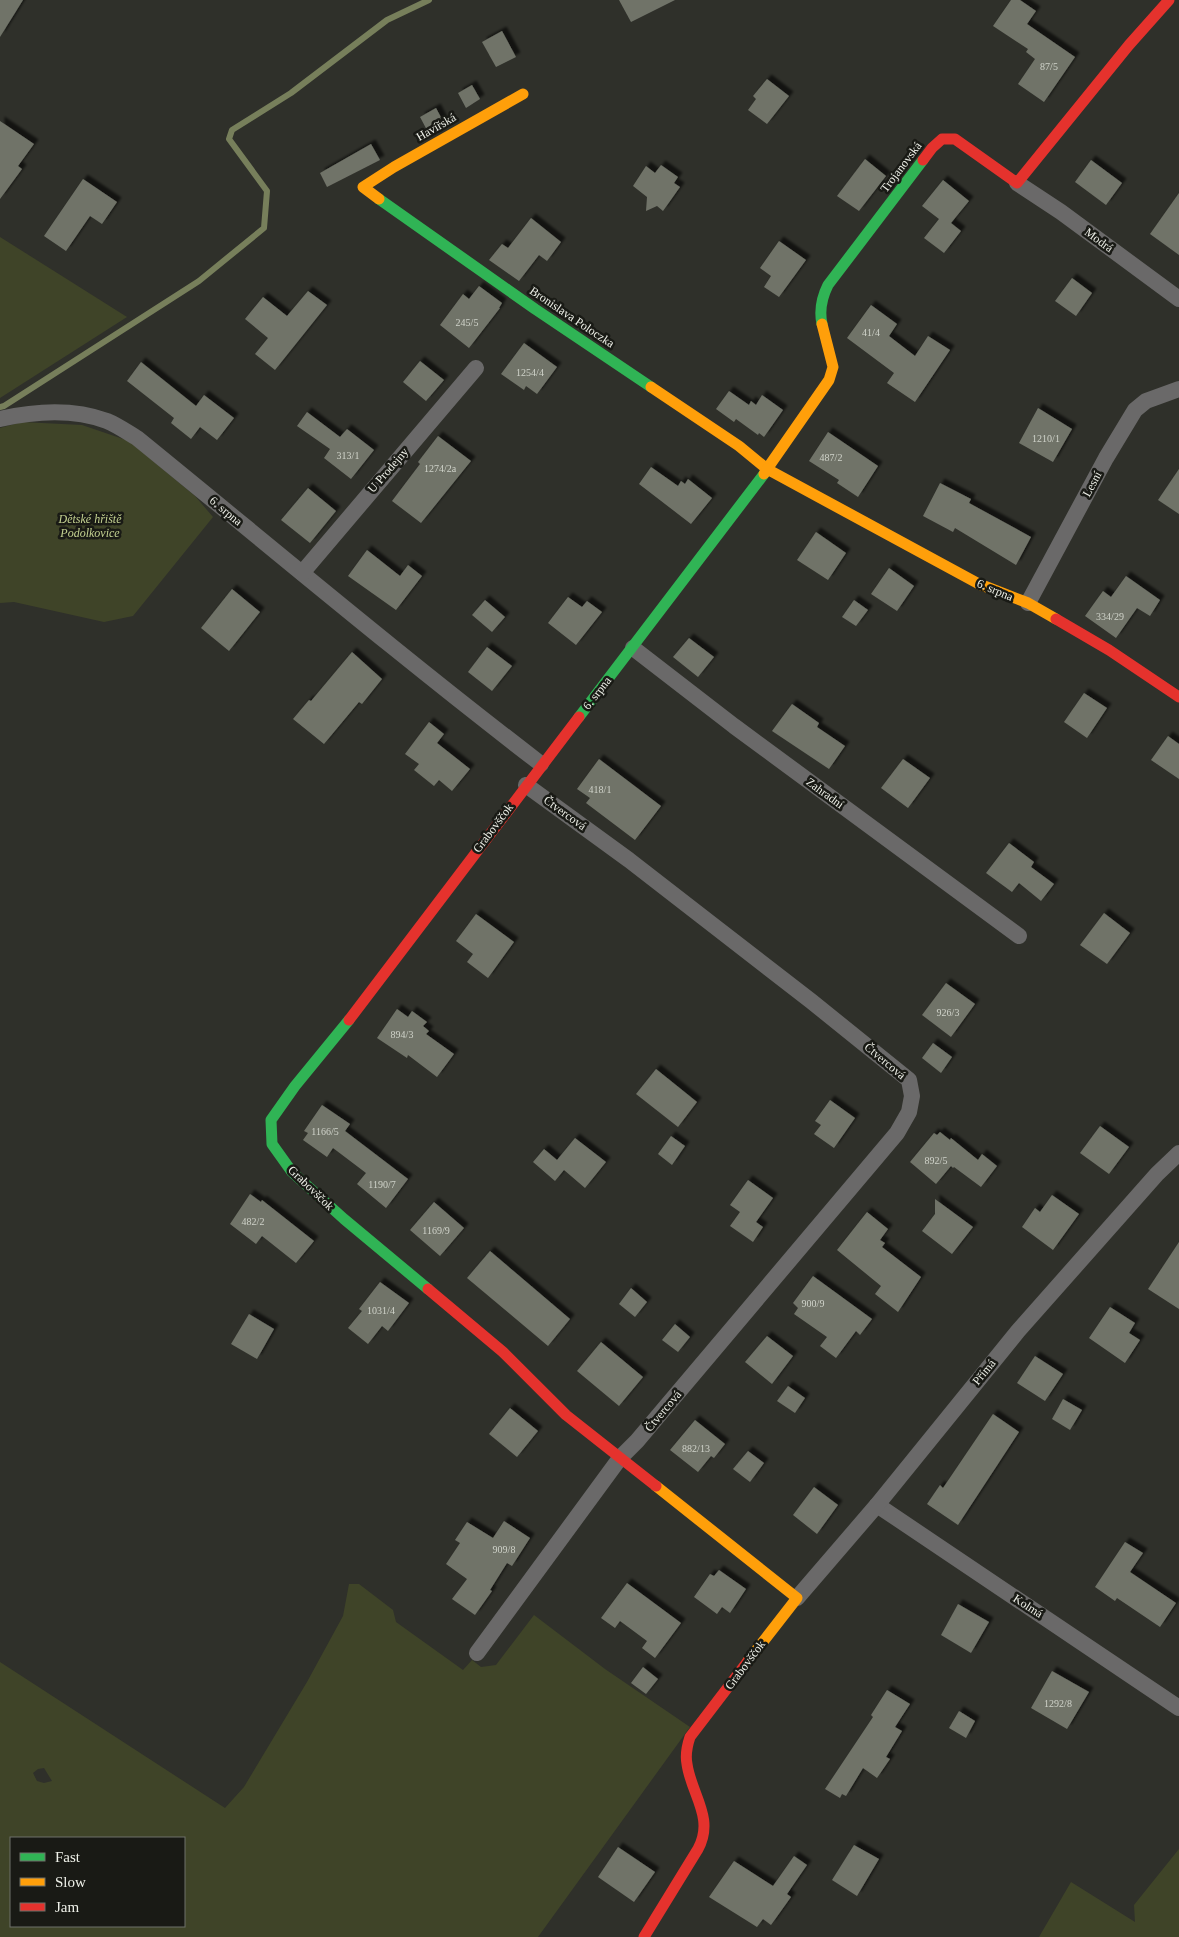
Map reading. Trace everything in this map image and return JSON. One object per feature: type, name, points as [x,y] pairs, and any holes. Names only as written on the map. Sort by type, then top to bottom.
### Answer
[{"type":"street","points":[[1017,183],[1134,39],[1169,0]]},
{"type":"street","name":"Havířská","points":[[363,186],[523,94]]},
{"type":"street","name":"Trojanovská","points":[[767,469],[831,374],[833,367],[820,315],[823,295],[828,285],[932,148],[942,139],[955,139],[1017,183]]},
{"type":"street","name":"Modrá","points":[[1017,183],[1179,299]]},
{"type":"street","name":"Bronislava Poloczka","points":[[363,186],[527,304],[739,446],[767,469]]},
{"type":"street","name":"U Prodejny","points":[[302,573],[476,368]]},
{"type":"street","name":"Lesní","points":[[1028,603],[1134,410],[1146,401],[1179,389]]},
{"type":"street","name":"6. srpna","points":[[0,419],[35,413],[78,413],[108,421],[137,438],[475,714],[541,764],[633,648],[767,469],[980,584],[1028,603],[1109,650],[1179,697]]},
{"type":"street","name":"Zahradní","points":[[633,648],[734,726],[1019,936]]},
{"type":"street","name":"Grabovščok","points":[[541,764],[342,1028],[295,1086],[271,1120],[272,1144],[292,1172],[397,1264],[503,1352],[566,1415],[797,1598],[690,1737],[686,1747],[685,1758],[703,1812],[704,1834],[696,1851],[644,1937]]},
{"type":"street","name":"Čtvercová","points":[[526,785],[629,860],[882,1058],[908,1080],[912,1096],[909,1112],[897,1133],[637,1441],[620,1458]]},
{"type":"street","name":"Přímá","points":[[797,1598],[876,1505],[1018,1331],[1156,1174],[1179,1153]]},
{"type":"street","points":[[477,1653],[620,1458]]},
{"type":"street","name":"Kolmá","points":[[876,1505],[1179,1708]]},
{"type":"green space","points":[[0,237],[127,317],[0,398]]},
{"type":"green space","name":"Dětské hřiště Podolkovice","points":[[22,422],[82,425],[129,441],[195,496],[213,517],[133,616],[104,622],[14,602],[0,603],[0,428]]},
{"type":"green space","points":[[349,1584],[359,1584],[393,1610],[396,1622],[463,1670],[472,1660],[481,1667],[496,1665],[534,1615],[605,1669],[690,1727],[538,1937],[0,1937],[0,1662],[225,1808],[244,1787],[307,1682],[343,1616]],"holes":[[[44,1768],[52,1781],[44,1783],[37,1781],[33,1773],[38,1769]]]},
{"type":"green space","points":[[1179,1849],[1179,1937],[1039,1937],[1071,1882],[1135,1922],[1134,1905]]},
{"type":"building","points":[[0,0],[23,0],[0,37]]},
{"type":"building","points":[[619,0],[675,0],[631,22]]},
{"type":"building","points":[[1011,0],[1020,0],[1036,11],[1027,24],[1075,57],[1044,102],[1018,84],[1035,59],[1026,52],[1028,49],[993,26]]},
{"type":"building","points":[[502,31],[516,57],[496,67],[482,42]]},
{"type":"building","points":[[767,79],[789,96],[767,124],[748,110],[756,99],[753,96]]},
{"type":"building","points":[[472,85],[480,99],[466,108],[458,93]]},
{"type":"building","points":[[436,108],[444,123],[428,132],[420,117]]},
{"type":"building","points":[[0,121],[34,144],[18,166],[22,169],[0,199]]},
{"type":"building","points":[[371,144],[380,160],[327,187],[320,173]]},
{"type":"building","points":[[865,159],[886,176],[859,211],[837,196]]},
{"type":"building","points":[[1091,160],[1122,183],[1106,205],[1075,182]]},
{"type":"building","points":[[661,165],[678,177],[674,183],[680,187],[663,211],[657,206],[646,211],[647,197],[633,186],[646,166],[655,173]]},
{"type":"building","points":[[83,179],[117,202],[102,224],[90,216],[66,251],[44,236]]},
{"type":"building","points":[[943,180],[969,201],[951,223],[961,231],[944,253],[924,238],[939,219],[922,206]]},
{"type":"building","points":[[1179,193],[1179,255],[1150,234]]},
{"type":"building","points":[[531,218],[561,242],[547,261],[539,255],[519,281],[489,260],[502,244],[508,248]]},
{"type":"building","points":[[779,241],[806,260],[779,297],[764,287],[771,276],[760,268]]},
{"type":"building","points":[[1072,278],[1092,293],[1076,316],[1055,301]]},
{"type":"building","points":[[479,286],[502,303],[469,348],[440,325],[463,294],[469,299]]},
{"type":"building","points":[[308,291],[327,305],[275,370],[255,354],[268,338],[245,319],[263,297],[287,316]]},
{"type":"building","points":[[871,305],[897,324],[889,336],[915,356],[928,336],[950,350],[915,402],[887,383],[894,373],[847,338]]},
{"type":"building","points":[[524,343],[557,367],[537,394],[526,386],[524,390],[501,374]]},
{"type":"building","points":[[420,361],[444,380],[426,401],[403,382]]},
{"type":"building","points":[[141,362],[196,406],[204,395],[234,418],[217,440],[200,427],[191,439],[171,423],[174,418],[127,381]]},
{"type":"building","points":[[729,391],[749,405],[751,401],[756,405],[762,395],[783,410],[764,437],[759,433],[758,435],[736,419],[734,422],[716,409]]},
{"type":"building","points":[[1038,408],[1072,429],[1053,462],[1019,443]]},
{"type":"building","points":[[307,412],[340,437],[347,429],[374,450],[351,479],[324,458],[330,449],[297,426]]},
{"type":"building","points":[[828,432],[878,466],[858,497],[837,483],[839,480],[809,461]]},
{"type":"building","points":[[438,436],[471,461],[421,523],[392,501]]},
{"type":"building","points":[[651,467],[678,486],[681,481],[685,484],[688,479],[712,498],[691,524],[639,484]]},
{"type":"building","points":[[1179,469],[1179,514],[1158,500]]},
{"type":"building","points":[[940,483],[971,499],[969,503],[1031,537],[1016,565],[955,528],[953,532],[923,516]]},
{"type":"building","points":[[308,488],[336,511],[310,543],[281,520]]},
{"type":"building","points":[[816,532],[846,553],[828,580],[797,560]]},
{"type":"building","points":[[367,550],[400,576],[408,565],[422,576],[396,610],[348,576]]},
{"type":"building","points":[[889,568],[914,586],[897,611],[871,594]]},
{"type":"building","points":[[1126,576],[1160,600],[1150,616],[1137,608],[1116,638],[1085,616],[1103,591],[1111,597]]},
{"type":"building","points":[[232,589],[260,612],[229,651],[201,628]]},
{"type":"building","points":[[568,597],[582,607],[587,601],[602,612],[576,645],[548,623]]},
{"type":"building","points":[[485,600],[505,617],[492,632],[472,615]]},
{"type":"building","points":[[854,600],[868,610],[856,626],[842,617]]},
{"type":"building","points":[[689,638],[714,657],[698,677],[673,657]]},
{"type":"building","points":[[487,647],[512,666],[492,691],[468,672]]},
{"type":"building","points":[[352,652],[382,679],[362,704],[359,702],[324,744],[293,719],[309,700],[311,701]]},
{"type":"building","points":[[1084,693],[1107,708],[1087,738],[1064,722]]},
{"type":"building","points":[[792,704],[819,723],[817,727],[845,746],[829,769],[772,731]]},
{"type":"building","points":[[429,722],[444,734],[437,743],[470,769],[452,791],[439,780],[434,786],[414,770],[419,764],[405,754]]},
{"type":"building","points":[[1168,736],[1179,744],[1179,779],[1151,760]]},
{"type":"building","points":[[599,759],[661,806],[635,840],[586,803],[590,798],[577,789]]},
{"type":"building","points":[[903,759],[930,778],[908,808],[881,788]]},
{"type":"building","points":[[1009,843],[1034,862],[1031,867],[1054,884],[1041,901],[1019,883],[1012,892],[986,873]]},
{"type":"building","points":[[1104,913],[1130,933],[1107,964],[1080,945]]},
{"type":"building","points":[[476,914],[514,942],[488,978],[467,962],[473,954],[456,941]]},
{"type":"building","points":[[946,983],[975,1004],[951,1037],[922,1015]]},
{"type":"building","points":[[397,1009],[408,1017],[412,1011],[427,1022],[423,1026],[429,1031],[426,1034],[454,1054],[437,1077],[408,1055],[407,1058],[377,1038]]},
{"type":"building","points":[[933,1043],[952,1057],[941,1073],[922,1058]]},
{"type":"building","points":[[656,1069],[697,1102],[678,1127],[636,1094]]},
{"type":"building","points":[[830,1100],[855,1118],[834,1148],[814,1134],[821,1125],[815,1121]]},
{"type":"building","points":[[322,1105],[350,1124],[345,1131],[408,1179],[386,1208],[357,1184],[366,1173],[333,1148],[327,1157],[303,1140],[308,1133],[304,1131]]},
{"type":"building","points":[[1100,1126],[1129,1147],[1109,1174],[1080,1153]]},
{"type":"building","points":[[940,1132],[950,1140],[951,1138],[978,1160],[982,1154],[997,1166],[981,1187],[951,1166],[936,1184],[910,1162],[934,1133],[937,1135]]},
{"type":"building","points":[[671,1136],[685,1146],[672,1165],[658,1154]]},
{"type":"building","points":[[575,1138],[606,1162],[585,1188],[564,1170],[555,1181],[533,1162],[544,1149],[557,1160]]},
{"type":"building","points":[[748,1180],[773,1198],[756,1222],[763,1227],[753,1242],[730,1226],[740,1212],[730,1205]]},
{"type":"building","points":[[250,1194],[261,1202],[262,1200],[314,1241],[296,1263],[262,1236],[256,1244],[230,1224]]},
{"type":"building","points":[[1052,1195],[1079,1214],[1053,1250],[1022,1227],[1035,1208],[1040,1212]]},
{"type":"building","points":[[935,1199],[973,1227],[952,1254],[922,1231],[935,1214]]},
{"type":"building","points":[[434,1202],[464,1228],[440,1256],[410,1230]]},
{"type":"building","points":[[867,1212],[888,1229],[880,1240],[885,1243],[882,1247],[921,1277],[898,1312],[875,1294],[881,1286],[837,1250]]},
{"type":"building","points":[[1179,1242],[1179,1309],[1148,1289]]},
{"type":"building","points":[[490,1251],[570,1319],[548,1346],[467,1278]]},
{"type":"building","points":[[813,1276],[872,1319],[860,1335],[856,1331],[836,1358],[820,1346],[827,1337],[794,1314],[798,1308],[793,1303]]},
{"type":"building","points":[[380,1282],[409,1303],[388,1331],[382,1326],[368,1344],[348,1328],[362,1311],[359,1309]]},
{"type":"building","points":[[631,1288],[647,1302],[635,1317],[619,1304]]},
{"type":"building","points":[[1110,1307],[1135,1323],[1129,1333],[1140,1340],[1125,1363],[1089,1338]]},
{"type":"building","points":[[249,1314],[274,1329],[257,1359],[231,1344]]},
{"type":"building","points":[[675,1324],[690,1337],[678,1352],[662,1340]]},
{"type":"building","points":[[767,1336],[793,1356],[772,1384],[745,1362]]},
{"type":"building","points":[[601,1342],[643,1377],[619,1406],[577,1371]]},
{"type":"building","points":[[1035,1356],[1063,1374],[1045,1401],[1017,1383]]},
{"type":"building","points":[[788,1386],[805,1398],[795,1413],[777,1401]]},
{"type":"building","points":[[1063,1399],[1082,1410],[1070,1430],[1052,1419]]},
{"type":"building","points":[[510,1408],[538,1431],[517,1457],[489,1434]]},
{"type":"building","points":[[993,1414],[1019,1432],[958,1525],[927,1504],[940,1485],[943,1488]]},
{"type":"building","points":[[695,1420],[725,1444],[714,1458],[711,1456],[698,1472],[670,1450]]},
{"type":"building","points":[[748,1451],[764,1463],[750,1482],[733,1469]]},
{"type":"building","points":[[814,1487],[838,1505],[817,1534],[793,1515]]},
{"type":"building","points":[[504,1521],[530,1538],[512,1566],[507,1563],[490,1590],[492,1591],[475,1615],[452,1599],[467,1579],[446,1564],[460,1543],[455,1540],[467,1522],[493,1538]]},
{"type":"building","points":[[1125,1542],[1143,1553],[1130,1572],[1176,1603],[1160,1627],[1117,1598],[1115,1601],[1095,1587]]},
{"type":"building","points":[[719,1570],[746,1589],[730,1613],[722,1607],[717,1614],[694,1597],[710,1574],[714,1576]]},
{"type":"building","points":[[627,1583],[681,1623],[655,1658],[642,1648],[647,1641],[620,1621],[615,1628],[601,1618]]},
{"type":"building","points":[[958,1604],[989,1622],[971,1653],[941,1635]]},
{"type":"building","points":[[643,1667],[658,1679],[646,1694],[631,1683]]},
{"type":"building","points":[[1052,1671],[1089,1692],[1067,1729],[1031,1708]]},
{"type":"building","points":[[887,1690],[910,1704],[895,1727],[902,1731],[886,1757],[890,1759],[877,1778],[863,1768],[846,1796],[842,1794],[840,1798],[825,1789],[873,1717],[871,1715]]},
{"type":"building","points":[[959,1711],[975,1721],[966,1738],[949,1728]]},
{"type":"building","points":[[854,1845],[879,1859],[857,1896],[832,1880]]},
{"type":"building","points":[[618,1847],[655,1872],[634,1902],[598,1877]]},
{"type":"building","points":[[794,1856],[807,1865],[787,1894],[791,1897],[771,1925],[763,1919],[757,1927],[709,1897],[734,1861],[773,1886]]},
{"type":"waterway","points":[[0,407],[199,281],[264,228],[267,191],[229,139],[232,130],[291,93],[387,20],[429,0]]},
{"type":"traffic: fast","points":[[822,324],[822,304],[828,285],[923,160]]},
{"type":"traffic: fast","points":[[379,199],[535,309],[651,387]]},
{"type":"traffic: fast","points":[[579,717],[764,474]]},
{"type":"traffic: fast","points":[[349,1020],[295,1086],[271,1120],[272,1144],[292,1172],[344,1219],[428,1289]]},
{"type":"traffic: slow","points":[[379,199],[363,187],[394,167],[523,94]]},
{"type":"traffic: slow","points":[[651,387],[739,446],[767,469],[829,380],[833,367],[822,324]]},
{"type":"traffic: slow","points":[[764,474],[767,469],[979,584],[1028,603],[1056,619]]},
{"type":"traffic: slow","points":[[656,1486],[797,1598],[748,1661]]},
{"type":"traffic: jam","points":[[923,160],[942,139],[955,139],[1017,183],[1129,45],[1169,0]]},
{"type":"traffic: jam","points":[[1056,619],[1109,650],[1179,697]]},
{"type":"traffic: jam","points":[[349,1020],[579,717]]},
{"type":"traffic: jam","points":[[428,1289],[503,1352],[566,1415],[656,1486]]},
{"type":"traffic: jam","points":[[644,1937],[703,1838],[703,1816],[686,1760],[690,1737],[748,1661]]}]
